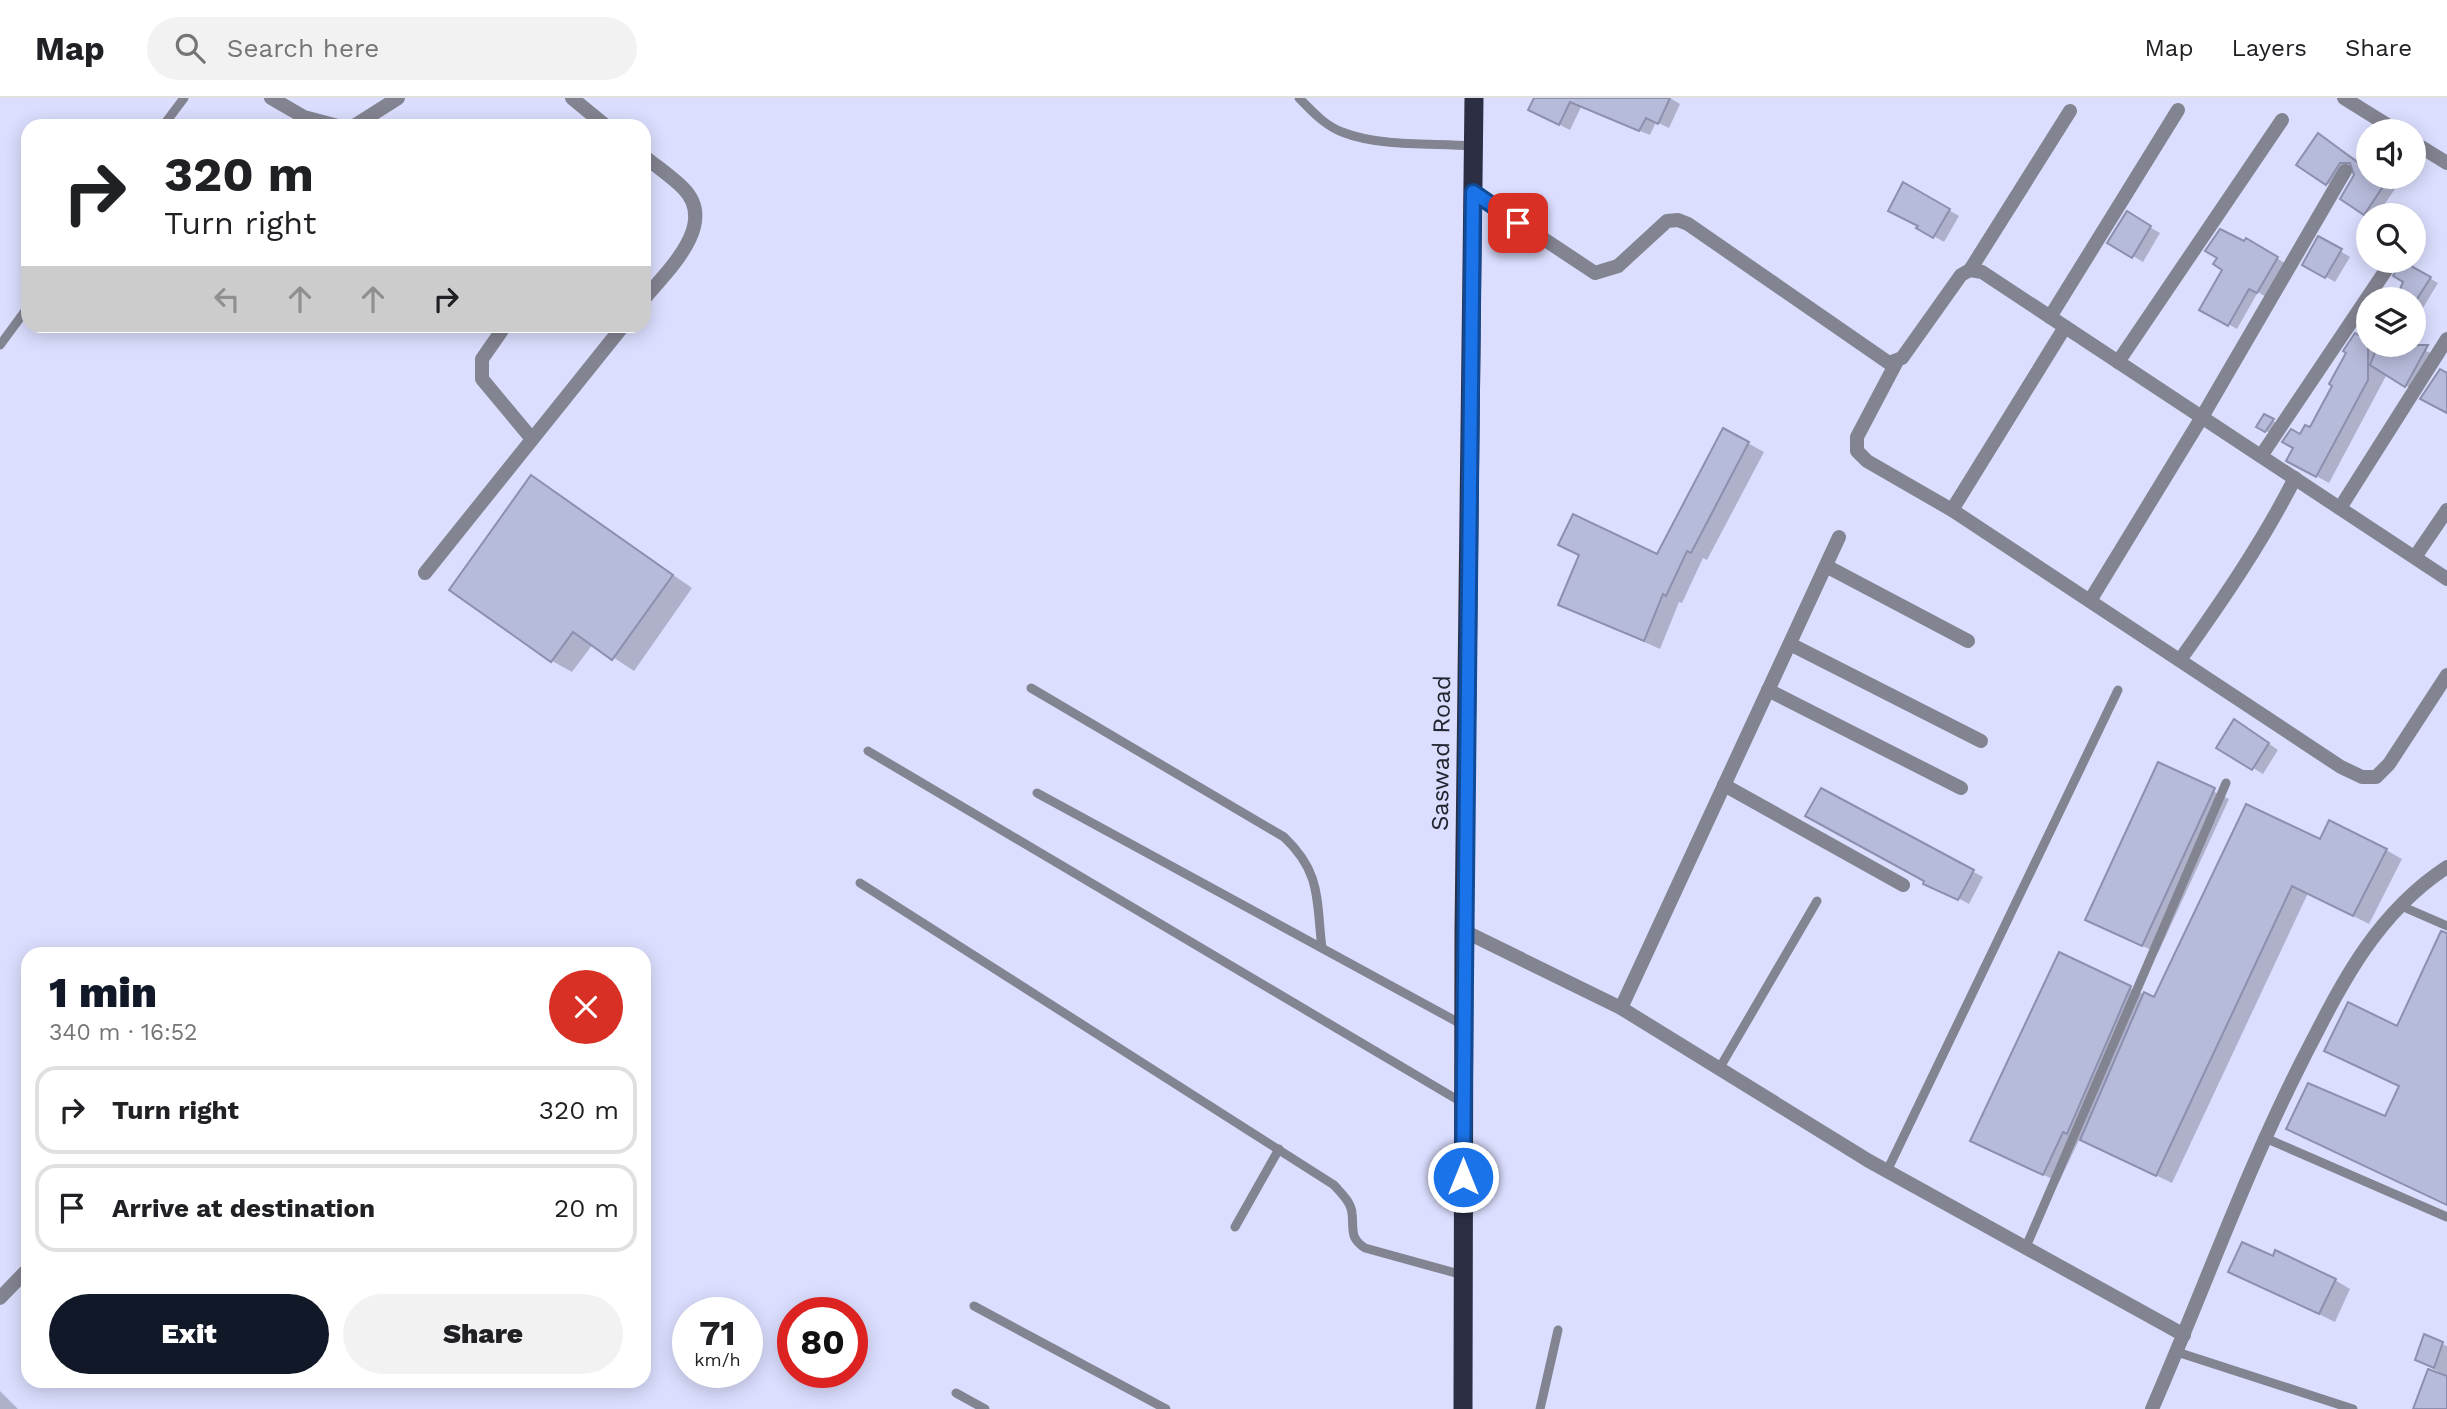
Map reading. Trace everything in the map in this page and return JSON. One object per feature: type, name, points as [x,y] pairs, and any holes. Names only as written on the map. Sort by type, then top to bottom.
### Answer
[{"type":"highway","name":"Saswad Road","points":[[1464,1409],[1463,1025],[1474,98]]},
{"type":"street","points":[[271,98],[312,119]]},
{"type":"street","points":[[365,119],[398,98]]},
{"type":"street","points":[[572,98],[598,119]]},
{"type":"street","points":[[2344,98],[2378,119]]},
{"type":"street","points":[[2050,317],[2178,110]]},
{"type":"street","points":[[2070,111],[1970,270],[1961,275],[1896,363],[1857,437],[1857,451],[1867,461],[1952,509],[2091,599],[2159,648],[2341,767],[2362,777],[2376,777],[2389,764],[2447,675]]},
{"type":"street","points":[[2118,362],[2282,120]]},
{"type":"street","points":[[2426,150],[2447,163]]},
{"type":"street","points":[[651,162],[685,189],[696,215],[690,242],[651,290]]},
{"type":"street","points":[[2091,599],[2202,417],[2345,171]]},
{"type":"street","points":[[1473,192],[1595,273],[1618,266],[1667,221],[1678,220],[1688,224],[1874,355],[1889,363],[1896,363]]},
{"type":"street","points":[[1970,270],[1982,272],[2447,579]]},
{"type":"street","points":[[2260,456],[2384,273]]},
{"type":"street","points":[[1952,509],[2064,327]]},
{"type":"street","points":[[500,333],[482,359],[482,379],[532,439]]},
{"type":"street","points":[[425,573],[617,333]]},
{"type":"street","points":[[2340,508],[2447,339]]},
{"type":"street","points":[[2180,660],[2270,526],[2295,478]]},
{"type":"street","points":[[2414,557],[2447,510]]},
{"type":"street","points":[[1620,1008],[1839,537]]},
{"type":"street","points":[[1826,566],[1968,641]]},
{"type":"street","points":[[1790,643],[1981,741]]},
{"type":"street","points":[[1768,690],[1961,788]]},
{"type":"street","points":[[1724,785],[1903,885]]},
{"type":"street","points":[[2152,1409],[2263,1137],[2349,970],[2368,940],[2399,905],[2447,867]]},
{"type":"street","points":[[1464,931],[1620,1008],[1887,1171],[2184,1335]]},
{"type":"street","points":[[0,1298],[21,1276]]},
{"type":"lane","points":[[168,119],[184,98]]},
{"type":"lane","points":[[1299,98],[1318,118],[1340,132],[1364,138],[1472,146]]},
{"type":"lane","points":[[0,345],[21,316]]},
{"type":"lane","points":[[1031,688],[1284,837],[1304,856],[1313,874],[1322,948]]},
{"type":"lane","points":[[1887,1171],[2118,690]]},
{"type":"lane","points":[[869,751],[1463,1102]]},
{"type":"lane","points":[[2025,1249],[2226,783]]},
{"type":"lane","points":[[1037,793],[1463,1025]]},
{"type":"lane","points":[[860,883],[1334,1185],[1346,1198],[1352,1212],[1352,1232],[1356,1242],[1365,1248],[1463,1275]]},
{"type":"lane","points":[[1719,1069],[1817,901]]},
{"type":"lane","points":[[2399,905],[2447,926]]},
{"type":"lane","points":[[2263,1137],[2447,1217]]},
{"type":"lane","points":[[1235,1227],[1279,1149]]},
{"type":"lane","points":[[974,1306],[1166,1409]]},
{"type":"lane","points":[[1540,1409],[1558,1330]]},
{"type":"lane","points":[[2177,1352],[2353,1409]]},
{"type":"lane","points":[[956,1394],[985,1409]]},
{"type":"building","points":[[1534,98],[1670,98],[1658,124],[1646,118],[1639,131],[1570,102],[1559,125],[1528,110]]},
{"type":"building","points":[[2318,133],[2356,161],[2356,189],[2381,189],[2372,203],[2356,203],[2356,210],[2340,199],[2354,175],[2350,163],[2340,163],[2326,185],[2296,165]]},
{"type":"building","points":[[1903,182],[1950,209],[1933,238],[1916,228],[1918,226],[1888,211]]},
{"type":"building","points":[[2127,211],[2151,226],[2132,258],[2107,243]]},
{"type":"building","points":[[2220,229],[2244,241],[2246,238],[2278,257],[2257,293],[2249,289],[2228,326],[2199,310],[2222,270],[2213,264],[2217,258],[2205,251]]},
{"type":"building","points":[[2318,236],[2342,249],[2325,278],[2302,265]]},
{"type":"building","points":[[2395,273],[2424,273],[2431,277],[2425,287],[2401,287],[2403,282],[2393,276]]},
{"type":"building","points":[[2356,334],[2356,357],[2368,357],[2368,380],[2316,477],[2286,461],[2293,448],[2282,442],[2291,429],[2300,434],[2305,425],[2310,427],[2332,386],[2329,384],[2346,353],[2343,351]]},
{"type":"building","points":[[2373,357],[2421,357],[2405,387],[2370,365]]},
{"type":"building","points":[[2440,369],[2447,373],[2447,413],[2420,399]]},
{"type":"building","points":[[2264,414],[2274,419],[2265,432],[2256,427]]},
{"type":"building","points":[[1723,428],[1749,442],[1691,553],[1687,551],[1666,596],[1663,594],[1644,641],[1558,605],[1579,555],[1558,545],[1573,514],[1657,554]]},
{"type":"building","points":[[531,475],[673,575],[612,660],[573,632],[551,662],[449,590]]},
{"type":"building","points":[[2234,719],[2269,743],[2252,770],[2216,748]]},
{"type":"building","points":[[2158,762],[2215,788],[2142,946],[2085,920]]},
{"type":"building","points":[[1821,788],[1974,870],[1958,900],[1923,884],[1924,881],[1805,816]]},
{"type":"building","points":[[2246,804],[2320,839],[2329,820],[2387,849],[2353,916],[2292,886],[2156,1176],[2080,1140],[2144,992],[2154,997]]},
{"type":"building","points":[[2441,931],[2447,933],[2447,1205],[2286,1129],[2308,1083],[2385,1116],[2399,1086],[2324,1051],[2348,1002],[2397,1026]]},
{"type":"building","points":[[2059,952],[2131,986],[2067,1134],[2063,1132],[2043,1175],[1970,1141]]},
{"type":"building","points":[[2242,1242],[2273,1256],[2275,1250],[2336,1279],[2319,1314],[2228,1272]]},
{"type":"building","points":[[2424,1334],[2443,1342],[2434,1368],[2415,1360]]},
{"type":"building","points":[[2428,1369],[2447,1376],[2447,1409],[2413,1409]]},
{"type":"route","points":[[1463,1177],[1473,192],[1518,223]]}]
